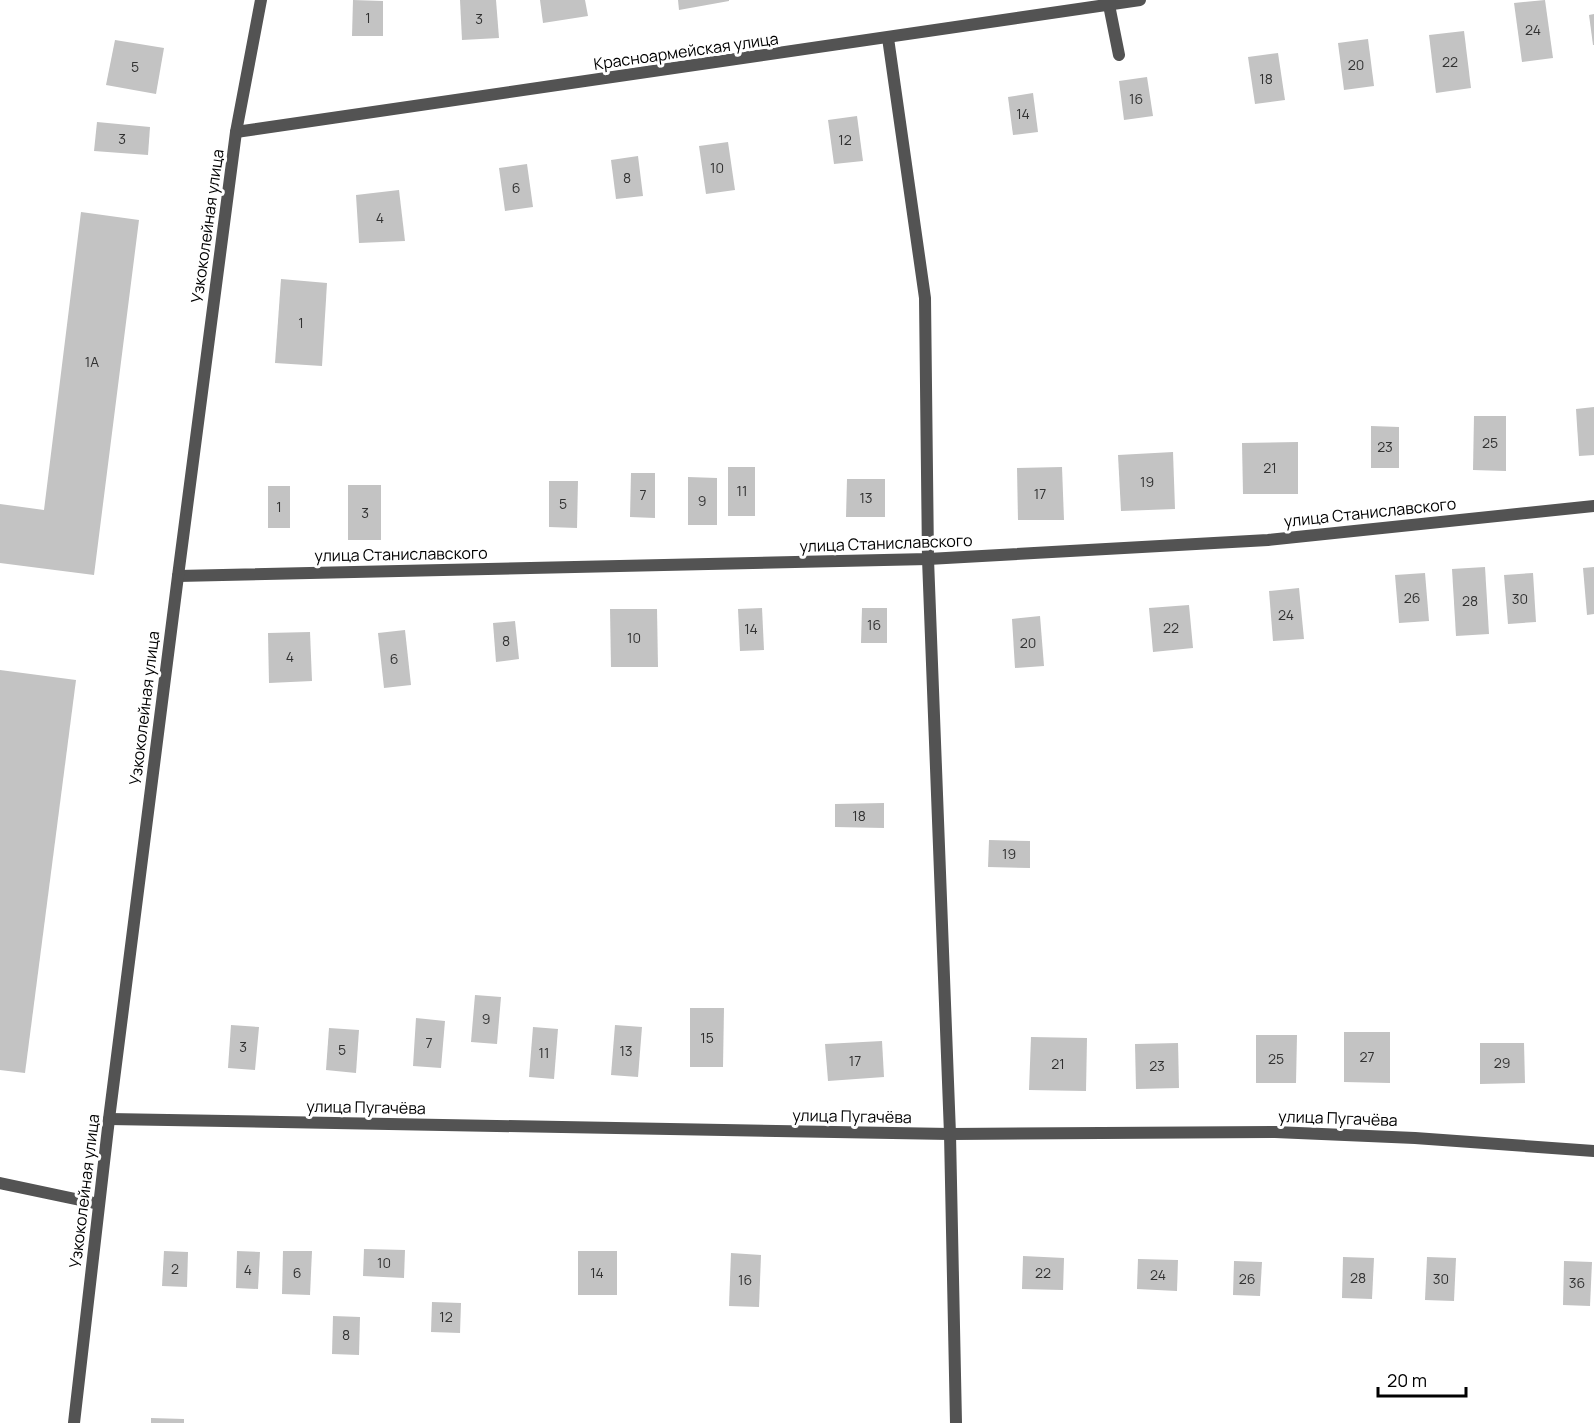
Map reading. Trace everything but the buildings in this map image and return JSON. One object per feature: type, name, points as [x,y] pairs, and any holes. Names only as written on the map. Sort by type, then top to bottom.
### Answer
[{"type":"street","name":"Узкоколейная улица","points":[[74,1423],[109,1119],[236,132],[261,0]]},
{"type":"street","name":"Красноармейская улица","points":[[236,132],[1140,0]]},
{"type":"street","points":[[1109,5],[1119,56]]},
{"type":"street","points":[[888,38],[925,298],[928,559],[950,1134],[956,1423]]},
{"type":"street","name":"улица Станиславского","points":[[178,576],[928,559],[1268,540],[1594,506]]},
{"type":"street","name":"улица Пугачёва","points":[[109,1119],[950,1134],[1275,1132],[1415,1138],[1594,1151]]},
{"type":"street","points":[[0,1183],[99,1204]]}]
